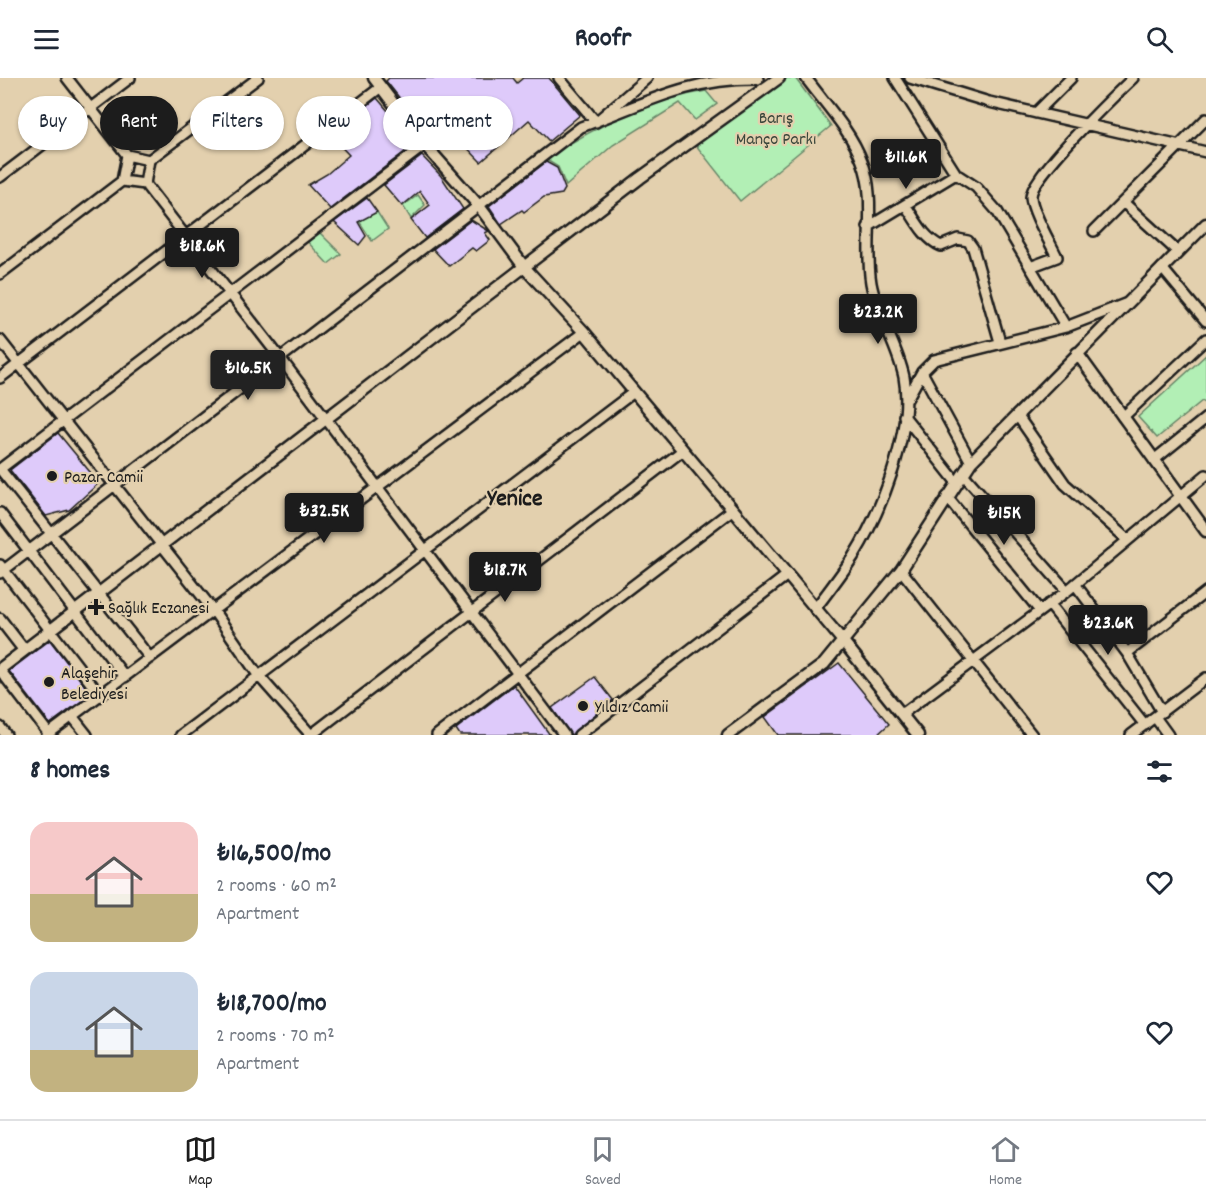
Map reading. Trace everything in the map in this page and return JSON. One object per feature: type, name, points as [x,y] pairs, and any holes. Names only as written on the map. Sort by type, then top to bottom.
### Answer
[{"type":"street","points":[[67,78],[127,155],[149,159]]},
{"type":"street","points":[[0,177],[130,78]]},
{"type":"street","points":[[145,184],[149,159],[258,78]]},
{"type":"street","points":[[374,78],[388,96]]},
{"type":"street","points":[[559,78],[596,122]]},
{"type":"street","points":[[596,122],[647,78]]},
{"type":"street","points":[[100,695],[1,569],[29,551],[115,486],[581,127],[688,86],[725,78],[760,81],[779,78]]},
{"type":"street","points":[[806,78],[863,162],[871,284],[887,332],[901,363],[905,402],[898,452],[871,524],[852,558],[815,609]]},
{"type":"street","points":[[895,78],[956,174],[987,198],[1066,327]]},
{"type":"street","points":[[1036,113],[1071,78]]},
{"type":"street","points":[[1030,267],[1057,257],[1031,200],[1031,193],[1086,124],[1133,78]]},
{"type":"street","points":[[916,79],[988,102],[1206,152]]},
{"type":"street","points":[[584,332],[48,734],[0,669],[525,268],[760,81]]},
{"type":"street","points":[[0,378],[381,87]]},
{"type":"street","points":[[1094,231],[1206,119]]},
{"type":"street","points":[[150,658],[0,469],[418,150]]},
{"type":"street","points":[[429,150],[479,206],[525,268],[584,332],[786,576],[842,640],[918,735]]},
{"type":"street","points":[[0,274],[122,181],[127,155]]},
{"type":"street","points":[[868,227],[956,174]]},
{"type":"street","points":[[122,181],[145,184],[327,419],[564,735]]},
{"type":"street","points":[[1123,202],[1178,252]]},
{"type":"street","points":[[906,206],[925,235],[933,242],[941,246],[958,239],[968,241],[973,248],[1000,342]]},
{"type":"street","points":[[728,735],[824,664],[901,570],[971,462],[1206,224]]},
{"type":"street","points":[[1162,268],[1206,321]]},
{"type":"street","points":[[905,402],[922,372],[934,360],[1066,327],[1127,303]]},
{"type":"street","points":[[1123,417],[1206,339]]},
{"type":"street","points":[[0,340],[213,610],[258,675],[311,735],[682,451]]},
{"type":"street","points":[[1077,353],[1206,531]]},
{"type":"street","points":[[922,372],[971,462]]},
{"type":"street","points":[[181,735],[634,392]]},
{"type":"street","points":[[1017,415],[1065,484],[1128,540]]},
{"type":"street","points":[[904,416],[1067,591]]},
{"type":"street","points":[[1155,460],[1206,418]]},
{"type":"street","points":[[902,714],[1067,591],[1206,475]]},
{"type":"street","points":[[947,497],[1040,611]]},
{"type":"street","points":[[437,735],[732,510]]},
{"type":"street","points":[[0,513],[124,677]]},
{"type":"street","points":[[901,570],[1032,735]]},
{"type":"street","points":[[579,735],[786,576]]},
{"type":"street","points":[[1075,584],[1127,653],[1168,735]]},
{"type":"street","points":[[1127,653],[1206,592]]},
{"type":"street","points":[[1049,604],[1145,725]]},
{"type":"street","points":[[0,619],[24,650]]},
{"type":"street","points":[[1131,735],[1206,678]]},
{"type":"street","points":[[72,716],[87,735]]},
{"type":"street","points":[[0,727],[6,735]]},
{"type":"green space","name":"Barış Manço Parkı","points":[[785,78],[795,78],[831,126],[740,201],[695,144]]},
{"type":"green space","points":[[706,91],[717,104],[695,120],[680,103],[613,145],[566,186],[558,167],[545,159],[622,116],[664,101]]},
{"type":"green space","points":[[418,195],[425,205],[411,219],[403,206]]},
{"type":"green space","points":[[377,212],[388,229],[372,241],[359,221]]},
{"type":"green space","points":[[317,230],[341,254],[328,264],[304,238]]},
{"type":"green space","points":[[1206,355],[1206,404],[1202,401],[1157,438],[1138,417]]},
{"type":"building","points":[[389,78],[513,78],[517,83],[523,78],[549,78],[580,115],[549,141],[529,120],[513,134],[513,96],[398,96],[386,81]]},
{"type":"building","points":[[377,98],[383,105],[383,150],[407,150],[330,209],[308,185],[327,174],[349,155],[344,150],[371,150],[371,103]]},
{"type":"building","points":[[469,150],[495,150],[481,162]]},
{"type":"building","points":[[422,156],[441,176],[463,209],[425,238],[411,220],[430,205],[420,191],[402,206],[384,185]]},
{"type":"building","points":[[546,162],[557,168],[565,189],[562,194],[544,197],[524,212],[522,210],[501,224],[489,206]]},
{"type":"building","points":[[367,198],[377,212],[358,222],[366,236],[359,245],[334,222]]},
{"type":"building","points":[[471,220],[489,231],[485,233],[490,240],[476,251],[472,248],[449,266],[433,249]]},
{"type":"building","name":"Pazar Camii","points":[[58,433],[99,483],[69,510],[46,516],[10,470]]},
{"type":"building","name":"Alaşehir Belediyesi","points":[[50,640],[91,694],[50,724],[9,671]]},
{"type":"building","points":[[839,663],[889,724],[877,735],[778,735],[765,717]]},
{"type":"building","name":"Yıldız Camii","points":[[595,677],[613,700],[571,735],[552,708]]},
{"type":"building","points":[[514,685],[550,735],[460,735],[456,729]]},
{"type":"place","name":"Pazar Camii","points":[[52,476]]},
{"type":"place","name":"Sağlık Eczanesi","points":[[96,607]]},
{"type":"place","name":"Alaşehir Belediyesi","points":[[49,682]]},
{"type":"place","name":"Yıldız Camii","points":[[583,706]]},
{"type":"district","name":"Yenice","points":[[515,497]]}]
